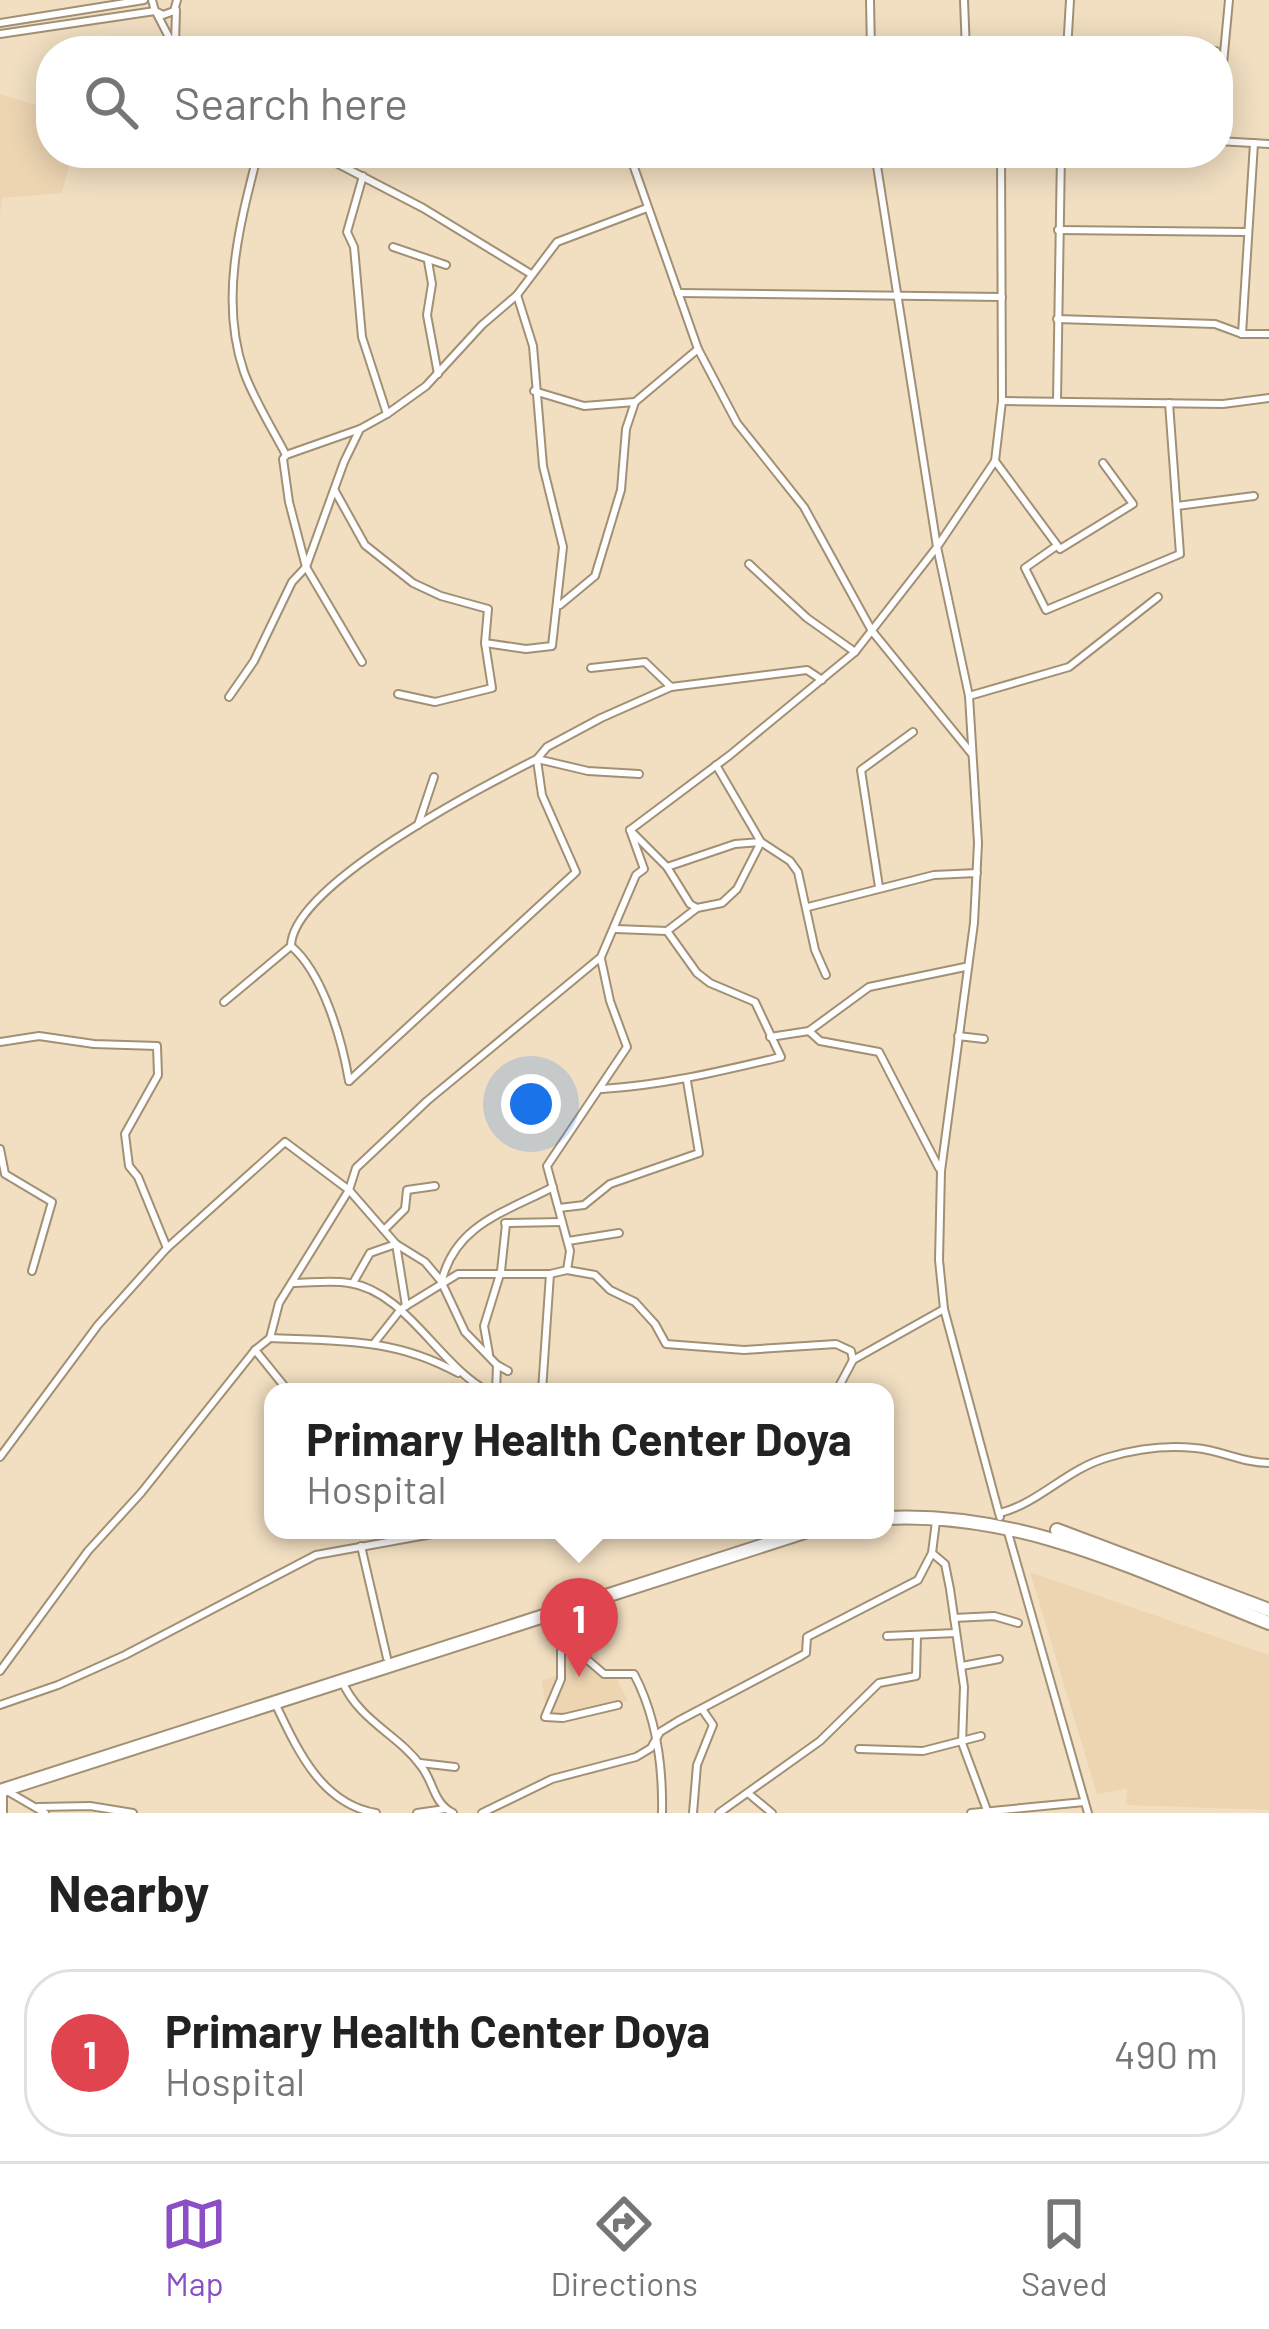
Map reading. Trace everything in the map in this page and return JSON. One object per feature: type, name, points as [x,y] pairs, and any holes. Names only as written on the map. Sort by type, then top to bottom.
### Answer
[{"type":"highway","points":[[894,1513],[930,1509],[1002,1518],[1080,1538],[1269,1610]]},
{"type":"highway","points":[[894,1515],[1002,1518],[1269,1623]]},
{"type":"highway","points":[[2,1788],[759,1539]]},
{"type":"highway","points":[[2,1788],[783,1539]]},
{"type":"street","points":[[0,22],[148,0],[168,36]]},
{"type":"street","points":[[870,0],[871,36]]},
{"type":"street","points":[[964,0],[965,36]]},
{"type":"street","points":[[1068,36],[1070,0]]},
{"type":"street","points":[[1222,36],[1228,0]]},
{"type":"street","points":[[0,34],[155,11],[166,15],[177,4]]},
{"type":"street","points":[[176,36],[177,4]]},
{"type":"street","points":[[1233,142],[1269,144]]},
{"type":"street","points":[[1242,334],[1254,143]]},
{"type":"street","points":[[254,168],[232,283],[244,371],[286,454]]},
{"type":"street","points":[[347,168],[531,274]]},
{"type":"street","points":[[634,168],[698,350],[737,423],[804,507],[872,631],[975,757]]},
{"type":"street","points":[[876,168],[937,547],[969,695],[975,757],[976,873],[941,1171],[939,1260],[944,1309],[1088,1813]]},
{"type":"street","points":[[629,830],[855,652],[937,547],[995,461],[1002,400],[1001,168]]},
{"type":"street","points":[[1057,401],[1060,168]]},
{"type":"street","points":[[363,176],[346,232],[354,247],[362,337],[387,414]]},
{"type":"street","points":[[362,662],[306,567],[289,502],[286,454],[360,429],[387,414],[438,374],[517,295],[557,242],[647,208]]},
{"type":"street","points":[[1058,230],[1247,232]]},
{"type":"street","points":[[393,247],[446,266]]},
{"type":"street","points":[[428,262],[428,315],[438,374]]},
{"type":"street","points":[[678,293],[1002,297]]},
{"type":"street","points":[[485,643],[526,649],[552,646],[559,606],[562,547],[543,466],[533,346],[517,295]]},
{"type":"street","points":[[1057,319],[1215,324],[1242,334],[1269,334]]},
{"type":"street","points":[[559,606],[595,576],[621,490],[626,429],[634,402],[698,350]]},
{"type":"street","points":[[534,391],[584,406],[634,402]]},
{"type":"street","points":[[1002,400],[1222,404],[1269,398]]},
{"type":"street","points":[[1102,463],[1133,504],[1024,568],[1046,610],[1180,554],[1169,403]]},
{"type":"street","points":[[229,697],[254,662],[292,582],[306,567],[360,429]]},
{"type":"street","points":[[995,461],[1055,547]]},
{"type":"street","points":[[335,491],[365,545],[413,583],[488,609],[485,643],[493,688],[435,702],[398,694]]},
{"type":"street","points":[[1177,506],[1254,496]]},
{"type":"street","points":[[749,564],[807,618],[855,652]]},
{"type":"street","points":[[969,695],[1069,667],[1158,597]]},
{"type":"street","points":[[591,668],[645,662],[671,687]]},
{"type":"street","points":[[224,1002],[291,946],[294,926],[327,889],[418,825],[536,759],[547,747],[671,687],[807,670],[822,680]]},
{"type":"street","points":[[879,887],[861,770],[914,732]]},
{"type":"street","points":[[536,759],[588,771],[639,774]]},
{"type":"street","points":[[291,946],[310,964],[340,1028],[350,1082],[576,872],[542,795],[536,759]]},
{"type":"street","points":[[716,766],[761,842],[798,872],[815,950],[826,975]]},
{"type":"street","points":[[418,825],[434,777]]},
{"type":"street","points":[[629,830],[668,866],[690,904],[698,908]]},
{"type":"street","points":[[0,1671],[88,1552],[255,1350],[270,1338],[279,1304],[349,1190],[356,1168],[601,957],[636,875],[644,869],[629,830]]},
{"type":"street","points":[[668,866],[722,848],[761,842]]},
{"type":"street","points":[[616,929],[667,931],[698,908],[722,903],[737,889],[761,842]]},
{"type":"street","points":[[808,907],[934,875],[976,873]]},
{"type":"street","points":[[602,1089],[687,1081],[722,1068],[780,1058],[755,1002],[697,973],[667,931]]},
{"type":"street","points":[[567,1270],[568,1241],[547,1166],[602,1089],[627,1043],[610,1001],[601,957]]},
{"type":"street","points":[[770,1037],[808,1031],[868,987],[965,967]]},
{"type":"street","points":[[808,1031],[820,1041],[879,1052],[941,1171]]},
{"type":"street","points":[[0,1042],[39,1036],[157,1046],[158,1075],[125,1134],[129,1166],[167,1248]]},
{"type":"street","points":[[958,1036],[984,1039]]},
{"type":"street","points":[[559,1208],[584,1205],[610,1184],[699,1153],[687,1081]]},
{"type":"street","points":[[0,1457],[98,1324],[167,1248],[285,1142],[349,1190],[396,1244],[425,1262],[442,1281],[465,1332],[508,1371]]},
{"type":"street","points":[[0,1149],[4,1174],[52,1202],[32,1271]]},
{"type":"street","points":[[383,1230],[405,1209],[407,1190],[435,1186]]},
{"type":"street","points":[[442,1281],[458,1241],[553,1186]]},
{"type":"street","points":[[496,1217],[506,1223],[562,1222]]},
{"type":"street","points":[[490,1358],[484,1326],[501,1271],[506,1223]]},
{"type":"street","points":[[568,1241],[619,1233]]},
{"type":"street","points":[[353,1283],[370,1253],[396,1244]]},
{"type":"street","points":[[396,1244],[404,1307]]},
{"type":"street","points":[[375,1342],[404,1307],[460,1274],[567,1270],[595,1275],[610,1290],[634,1302],[656,1324],[666,1344],[744,1350],[836,1344],[851,1351],[854,1360]]},
{"type":"street","points":[[544,1383],[550,1274]]},
{"type":"street","points":[[292,1283],[353,1283],[404,1307],[470,1380]]},
{"type":"street","points":[[841,1383],[854,1360],[944,1309]]},
{"type":"street","points":[[270,1338],[375,1342],[424,1355],[476,1383]]},
{"type":"street","points":[[255,1350],[282,1383]]},
{"type":"street","points":[[494,1383],[497,1365]]},
{"type":"street","points":[[1002,1518],[1055,1480],[1090,1463],[1128,1453],[1197,1448],[1246,1463],[1269,1463]]},
{"type":"street","points":[[482,1813],[552,1779],[636,1757],[651,1748],[657,1736],[701,1709],[806,1653],[806,1638],[918,1580],[932,1553],[937,1517]]},
{"type":"street","points":[[0,1705],[125,1655],[316,1555],[403,1539]]},
{"type":"street","points":[[362,1546],[386,1658]]},
{"type":"street","points":[[932,1553],[945,1564],[962,1666],[962,1743],[987,1812]]},
{"type":"street","points":[[547,1615],[561,1647],[561,1679],[544,1712],[548,1719],[618,1705]]},
{"type":"street","points":[[954,1618],[994,1616],[1018,1623]]},
{"type":"street","points":[[886,1636],[956,1633]]},
{"type":"street","points":[[719,1813],[820,1741],[879,1683],[916,1676],[916,1634]]},
{"type":"street","points":[[561,1647],[583,1656],[604,1674],[634,1674],[657,1736],[662,1813]]},
{"type":"street","points":[[962,1666],[999,1659]]},
{"type":"street","points":[[341,1682],[352,1702],[420,1763],[449,1811],[417,1813]]},
{"type":"street","points":[[275,1703],[297,1750],[332,1793],[352,1809],[376,1813]]},
{"type":"street","points":[[693,1813],[697,1765],[713,1725],[701,1709]]},
{"type":"street","points":[[859,1749],[909,1752],[981,1736]]},
{"type":"street","points":[[420,1763],[455,1767]]},
{"type":"street","points":[[2,1788],[41,1810],[91,1806],[133,1813]]},
{"type":"street","points":[[2,1788],[3,1813]]},
{"type":"street","points":[[748,1794],[772,1813]]},
{"type":"street","points":[[971,1813],[1084,1802]]},
{"type":"shaded area","points":[[0,94],[36,105],[36,168],[68,168],[62,193],[2,198],[0,215]]},
{"type":"shaded area","points":[[1030,1572],[1269,1655],[1269,1810],[1126,1805],[1127,1789],[1097,1794]]},
{"type":"shaded area","points":[[588,1634],[608,1680],[617,1679],[628,1701],[547,1720],[542,1680],[559,1675],[558,1647]]},
{"type":"place","name":"Primary Health Center Doya","points":[[579,1677]]}]
